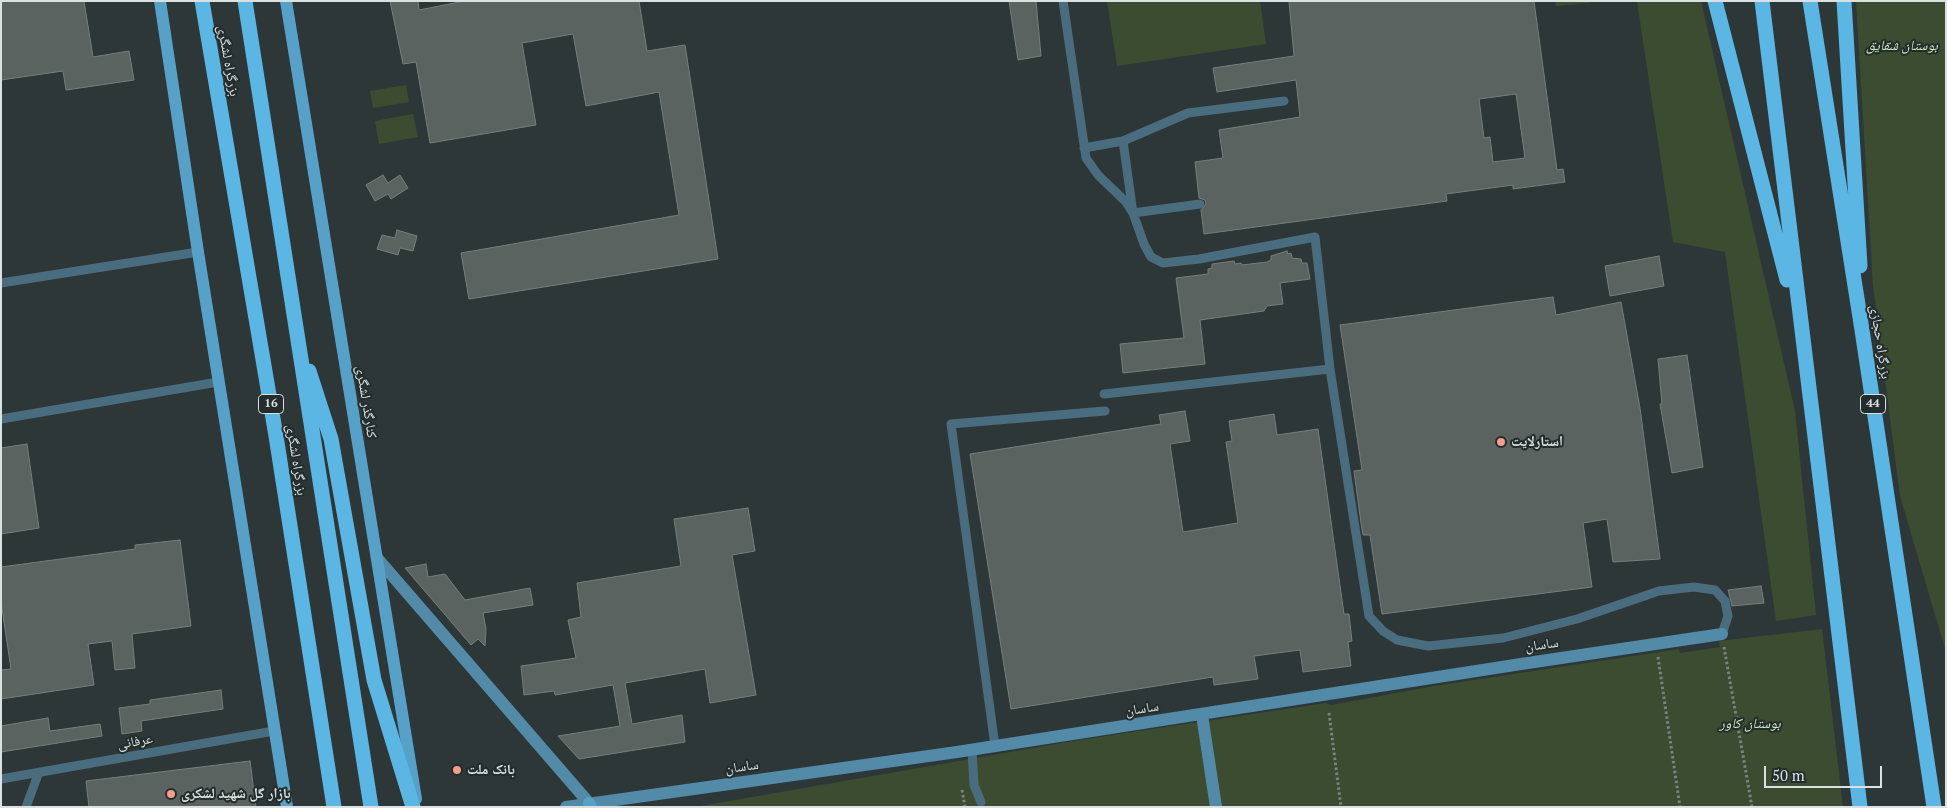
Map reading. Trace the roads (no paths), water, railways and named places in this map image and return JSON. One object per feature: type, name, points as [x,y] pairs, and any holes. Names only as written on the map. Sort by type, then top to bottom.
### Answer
[{"type":"highway","name":"بزرگراه لشگری","points":[[202,1],[276,436],[334,807]]},
{"type":"highway","name":"بزرگراه لشگری","points":[[245,1],[371,807]]},
{"type":"highway","points":[[1715,1],[1800,329]]},
{"type":"highway","points":[[1751,1],[1769,54]]},
{"type":"highway","points":[[1762,1],[1800,329],[1860,806]]},
{"type":"highway","name":"بزرگراه حجازی","points":[[1810,1],[1934,807]]},
{"type":"highway","points":[[1844,1],[1858,203],[1862,330]]},
{"type":"highway","points":[[294,324],[331,439],[374,680],[413,807]]},
{"type":"main road","points":[[160,1],[218,382],[287,807]]},
{"type":"main road","name":"کنارگذر لشگری","points":[[286,1],[418,807]]},
{"type":"street","points":[[377,558],[590,805]]},
{"type":"street","name":"ساسان","points":[[566,807],[972,750],[1722,634]]},
{"type":"street","points":[[1202,714],[1216,807]]},
{"type":"lane","points":[[1063,1],[1086,158],[1098,175],[1126,202],[1134,213]]},
{"type":"lane","points":[[1084,148],[1123,140],[1188,113],[1284,102]]},
{"type":"lane","points":[[1123,140],[1134,213],[1144,244],[1151,257],[1163,263],[1199,259],[1315,237],[1330,369],[1369,616],[1383,631],[1397,640],[1428,646],[1503,638],[1569,622],[1659,590],[1694,587],[1715,590],[1725,601],[1728,616],[1722,634]]},
{"type":"lane","points":[[1134,213],[1200,204]]},
{"type":"lane","points":[[1,283],[198,252]]},
{"type":"lane","points":[[1104,394],[1330,369]]},
{"type":"lane","points":[[1,419],[218,382]]},
{"type":"lane","points":[[995,746],[951,424],[1105,411]]},
{"type":"lane","name":"عرفانی","points":[[1,779],[274,731]]},
{"type":"lane","points":[[972,750],[974,785],[981,802]]},
{"type":"lane","points":[[26,807],[39,772]]},
{"type":"place","name":"استارلایت","points":[[1501,442]]},
{"type":"place","name":"بانک ملت","points":[[457,770]]},
{"type":"place","name":"بازار گل شهید لشکری","points":[[171,794]]},
{"type":"park label","name":"بوستان شقایق","points":[[1902,46]]},
{"type":"park label","name":"بوستان کاور","points":[[1750,724]]}]
